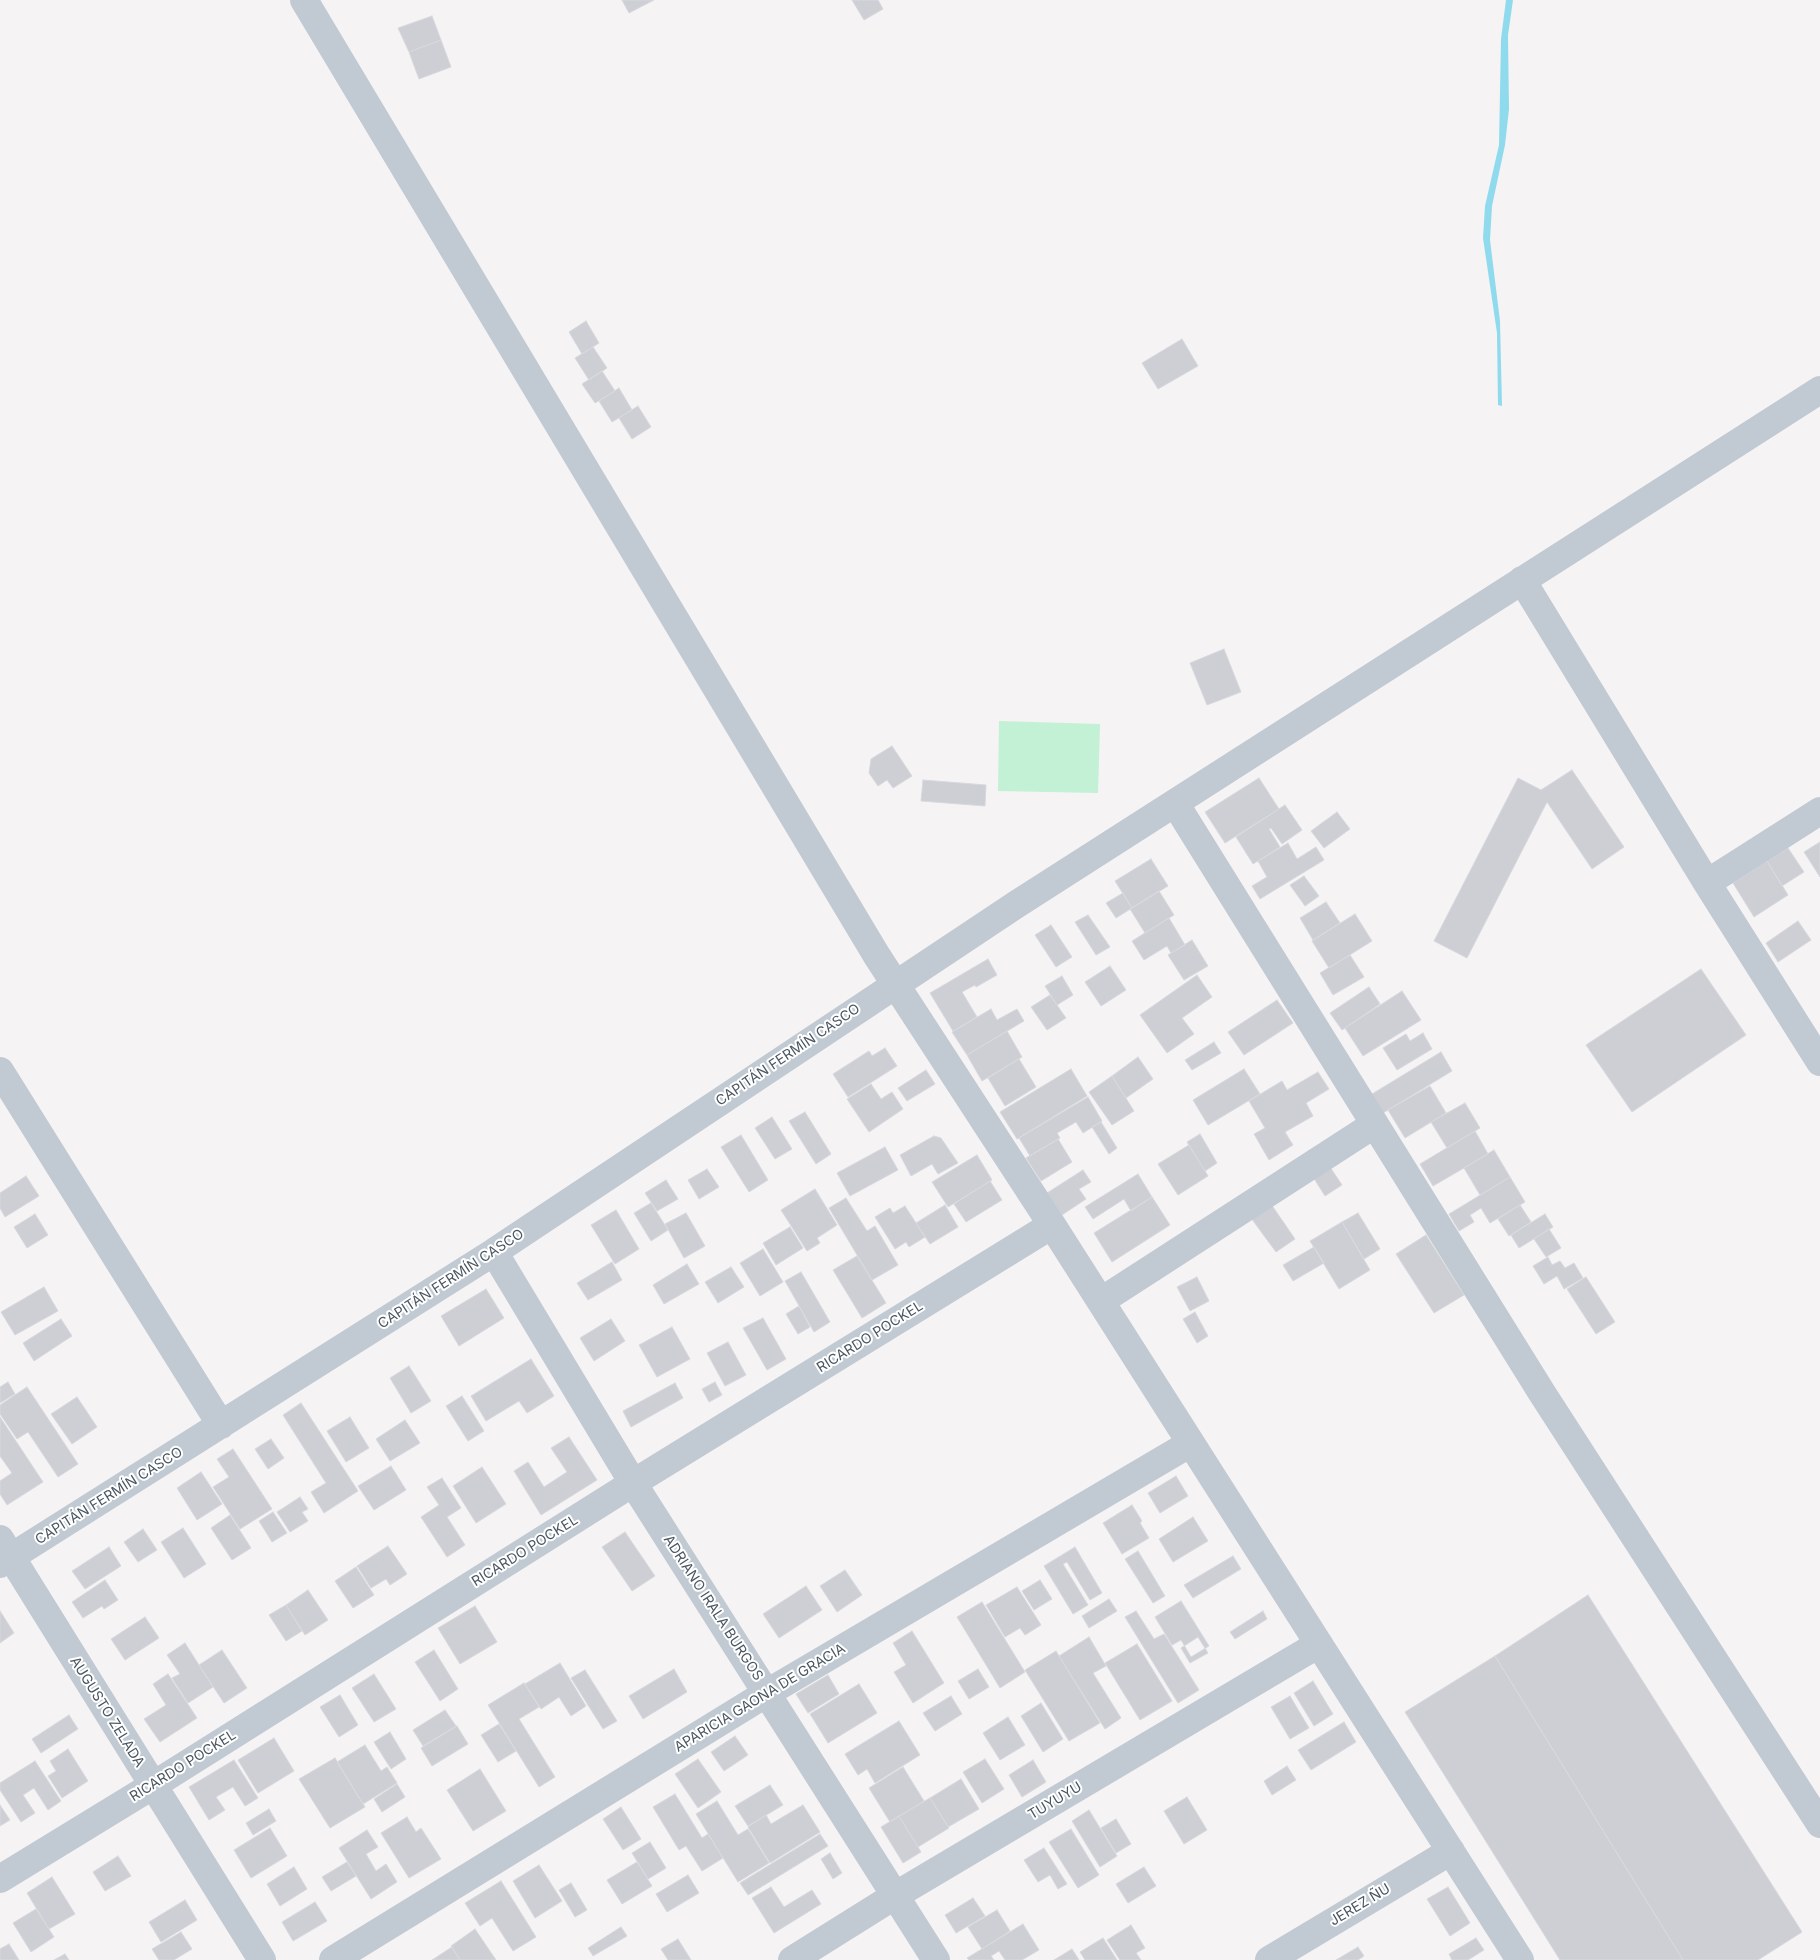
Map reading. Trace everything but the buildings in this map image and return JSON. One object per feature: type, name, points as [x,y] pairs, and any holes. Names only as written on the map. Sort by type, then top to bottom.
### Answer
[{"type":"street","points":[[304,0],[895,984],[1101,1301],[1520,1960]]},
{"type":"street","name":"CAPITÁN FERMÍN CASCO","points":[[4,1554],[222,1425],[494,1252],[895,984],[1820,390]]},
{"type":"street","points":[[1522,580],[1707,883],[1820,1062]]},
{"type":"street","points":[[1175,803],[1547,1401],[1820,1824]]},
{"type":"street","points":[[1707,883],[1820,811]]},
{"type":"street","points":[[0,1071],[222,1425]]},
{"type":"street","points":[[1101,1301],[1375,1124]]},
{"type":"street","name":"RICARDO POCKEL","points":[[0,1879],[152,1786],[633,1483],[1052,1225]]},
{"type":"street","name":"ADRIANO IRALA BURGOS","points":[[494,1252],[633,1483],[936,1960]]},
{"type":"street","name":"APARICIA GAONA DE GRACIA","points":[[333,1960],[767,1693],[1191,1443]]},
{"type":"street","name":"AUGUSTO ZELADA","points":[[4,1554],[262,1960]]},
{"type":"street","name":"TUYUYU","points":[[792,1960],[896,1895],[1319,1644]]},
{"type":"street","name":"JEREZ ÑU","points":[[1269,1960],[1451,1851]]},
{"type":"green space","points":[[999,721],[1100,724],[1098,793],[998,791]]},
{"type":"water","points":[[1506,0],[1513,0],[1508,35],[1509,109],[1505,145],[1492,206],[1490,240],[1500,321],[1502,406],[1498,405],[1497,333],[1483,238],[1485,206],[1499,145],[1501,39]]}]
